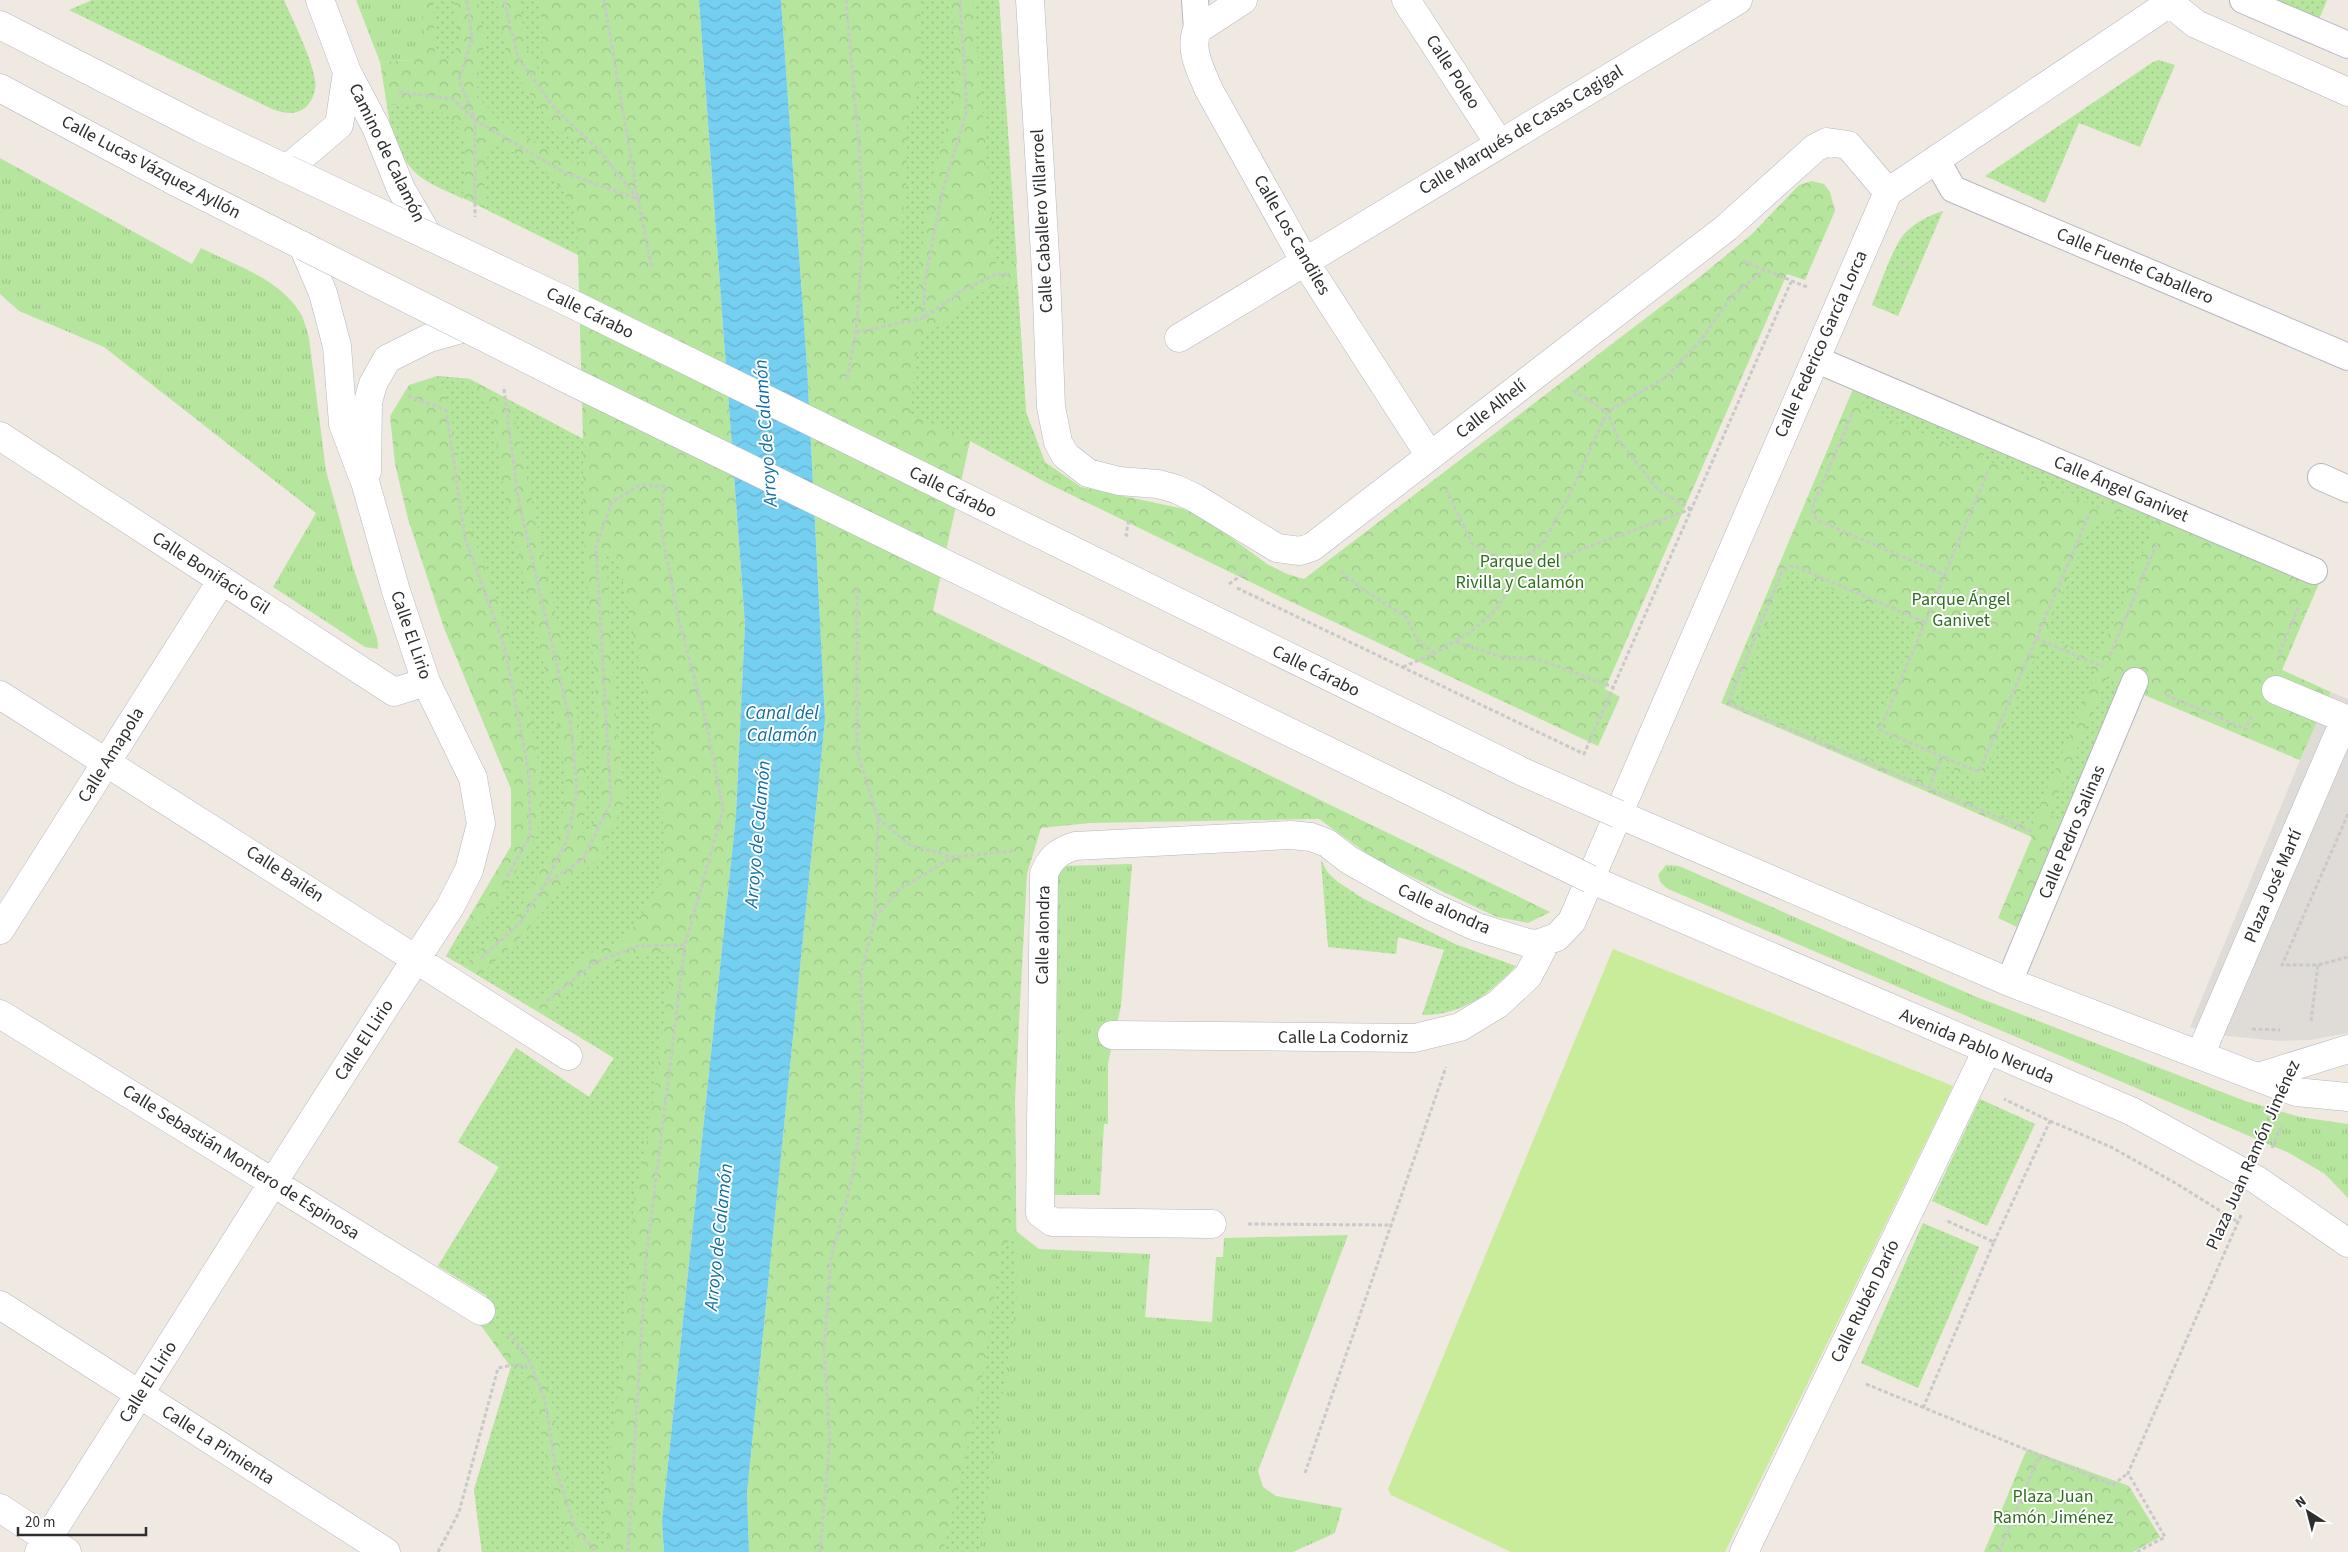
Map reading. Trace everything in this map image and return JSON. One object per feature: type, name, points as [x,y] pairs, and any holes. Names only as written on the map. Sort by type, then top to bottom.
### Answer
[{"type":"street","name":"Camino de Calamón","points":[[320,0],[347,72],[376,127],[401,189],[426,234]]},
{"type":"street","name":"Calle Caballero Villarroel","points":[[1030,0],[1046,272],[1050,407],[1058,442]]},
{"type":"street","name":"Calle Los Candiles","points":[[1195,0],[1197,30],[1194,44],[1201,71],[1209,90],[1305,262],[1430,456]]},
{"type":"street","points":[[1197,30],[1243,0]]},
{"type":"street","name":"Calle Poleo","points":[[1406,0],[1499,143]]},
{"type":"street","name":"Calle Marqués de Casas Cagigal","points":[[1179,338],[1738,0]]},
{"type":"street","points":[[2243,0],[2348,45]]},
{"type":"street","points":[[1888,192],[2172,2],[2196,24],[2348,92]]},
{"type":"street","points":[[0,25],[287,169]]},
{"type":"street","name":"Camino de Calamón","points":[[287,169],[339,125],[347,72]]},
{"type":"street","name":"Calle Lucas Vázquez Ayllón","points":[[0,88],[174,181],[302,246]]},
{"type":"street","name":"Calle Alhelí","points":[[1058,442],[1065,454],[1088,473],[1119,481],[1158,484],[1176,489],[1195,498],[1259,539],[1278,548],[1300,552],[1312,546],[1726,228],[1815,148],[1827,142],[1848,145],[1888,192]]},
{"type":"street","name":"Calle Fuente Caballero","points":[[1936,159],[1953,188],[2348,357]]},
{"type":"street","name":"Calle Cárabo","points":[[287,169],[562,298],[1523,772],[1618,814]]},
{"type":"street","name":"Calle Federico García Lorca","points":[[1590,879],[1888,192]]},
{"type":"street","points":[[302,246],[499,346],[1590,879]]},
{"type":"street","name":"Calle El Lirio","points":[[51,1548],[140,1395],[272,1182],[450,907],[469,870],[481,824],[473,778],[426,682],[380,539],[366,485],[343,424],[337,346],[323,293],[302,246]]},
{"type":"street","name":"Calle El Lirio","points":[[366,485],[368,402],[372,384],[387,359],[428,338],[465,328]]},
{"type":"street","name":"Calle Ángel Ganivet","points":[[1815,359],[2314,571]]},
{"type":"street","name":"Calle Bonifacio Gil","points":[[0,436],[394,692],[426,682]]},
{"type":"street","points":[[2321,477],[2348,489]]},
{"type":"street","name":"Calle Amapola","points":[[0,930],[222,580]]},
{"type":"street","name":"Calle Pedro Salinas","points":[[2009,982],[2135,681]]},
{"type":"street","points":[[2276,690],[2347,720]]},
{"type":"street","name":"Calle Bailén","points":[[0,694],[568,1056]]},
{"type":"street","name":"Plaza José Martí","points":[[2200,1055],[2347,720]]},
{"type":"street","points":[[1618,814],[2009,982],[2296,1092],[2348,1096]]},
{"type":"street","name":"Calle alondra","points":[[1212,1224],[1052,1222],[1038,1208],[1044,874],[1054,856],[1063,850],[1075,846],[1291,835],[1311,836],[1327,843],[1349,860],[1431,906],[1477,927],[1528,942],[1546,942]]},
{"type":"street","name":"Calle La Codorniz","points":[[1112,1035],[1415,1038],[1460,1027],[1498,1004],[1528,976],[1546,942],[1557,937],[1572,921],[1590,879]]},
{"type":"street","name":"Avenida Pablo Neruda","points":[[1590,879],[2131,1111],[2257,1180],[2348,1243]]},
{"type":"street","name":"Calle Sebastián Montero de Espinosa","points":[[0,1014],[481,1311]]},
{"type":"street","points":[[2258,1077],[2348,1049]]},
{"type":"street","name":"Calle Rubén Darío","points":[[1744,1552],[1962,1097],[1972,1084],[1986,1050]]},
{"type":"street","name":"Calle La Pimienta","points":[[0,1305],[386,1552]]},
{"type":"street","points":[[0,1508],[51,1548]]},
{"type":"path","points":[[467,0],[472,38],[459,80],[474,120],[475,258]]},
{"type":"path","points":[[504,0],[518,57],[554,108],[598,149],[638,199]]},
{"type":"path","points":[[604,0],[638,199],[652,268]]},
{"type":"path","points":[[846,0],[860,157],[863,238],[856,332],[847,379]]},
{"type":"path","points":[[924,318],[925,280],[942,192],[967,110],[960,0]]},
{"type":"path","points":[[347,72],[384,91],[453,99],[474,120],[565,173],[638,199]]},
{"type":"path","points":[[1220,580],[1584,754],[1791,282],[1738,260]]},
{"type":"path","points":[[1402,667],[1435,653],[1469,634],[1495,611],[1512,585],[1514,567],[1544,541],[1573,488],[1607,412],[1666,377],[1701,340],[1732,296],[1764,270]]},
{"type":"path","points":[[856,332],[924,318],[963,290],[994,275],[1046,272]]},
{"type":"path","points":[[460,987],[478,960],[520,922],[544,885],[567,840],[577,791],[571,726],[518,498],[499,346]]},
{"type":"path","points":[[1867,381],[1812,508],[1813,514],[1817,520],[1945,575]]},
{"type":"path","points":[[372,384],[446,410],[465,538],[504,645],[529,772],[530,836],[502,883]]},
{"type":"path","points":[[1565,385],[1607,412],[1620,442],[1658,490],[1691,508]]},
{"type":"path","points":[[1430,456],[1472,544],[1514,567],[1544,563],[1691,508]]},
{"type":"path","points":[[1990,467],[1880,730],[1979,772],[2091,510]]},
{"type":"path","points":[[544,885],[582,859],[612,802],[596,546],[612,502],[640,486],[664,486],[661,527],[678,617],[706,721],[723,810],[685,946],[646,1260],[628,1552]]},
{"type":"path","points":[[1126,535],[1134,539]]},
{"type":"path","points":[[1312,546],[1358,586],[1406,617],[1417,640],[1435,653]]},
{"type":"path","points":[[1925,622],[1794,566],[1788,567],[1782,572],[1728,703],[2066,846]]},
{"type":"path","points":[[2276,659],[2314,571]]},
{"type":"path","points":[[820,1552],[820,1532],[830,1438],[824,1348],[831,1258],[851,1183],[861,1120],[863,1049],[861,973],[875,918],[878,818],[856,751],[857,586]]},
{"type":"path","points":[[1456,641],[1499,656],[1540,660],[1613,688]]},
{"type":"path","points":[[1929,788],[1942,756]]},
{"type":"path","points":[[2348,814],[2282,965],[2318,965],[2348,956]]},
{"type":"path","points":[[878,818],[910,845],[953,857],[1042,848],[1054,856]]},
{"type":"path","points":[[875,918],[900,889],[953,857]]},
{"type":"path","points":[[522,1026],[556,991],[594,963],[638,946],[685,946]]},
{"type":"path","name":"Plaza Juan Ramón Jiménez","points":[[2310,1060],[2324,1027],[2311,1028],[2318,965]]},
{"type":"path","points":[[2215,1020],[2250,1029],[2283,1031]]},
{"type":"path","points":[[1305,1473],[1460,1027]]},
{"type":"path","points":[[1972,1084],[2050,1121],[2111,1147],[2177,1184],[2238,1222]]},
{"type":"path","name":"Plaza Juan Ramón Jiménez","points":[[2128,1473],[2296,1092]]},
{"type":"path","points":[[1922,1408],[1994,1242],[2050,1121]]},
{"type":"path","points":[[1911,1204],[1994,1242]]},
{"type":"path","points":[[1212,1224],[1391,1225]]},
{"type":"path","points":[[481,1311],[505,1327],[529,1360],[545,1400],[556,1470],[575,1528],[596,1552]]},
{"type":"path","points":[[438,1552],[459,1512],[498,1368],[517,1364],[532,1369]]},
{"type":"path","points":[[1832,1370],[2113,1486],[2128,1473],[2165,1537],[2137,1552]]},
{"type":"path","points":[[1999,1552],[2039,1456]]},
{"type":"green space","points":[[92,0],[284,0],[302,40],[313,71],[315,88],[312,99],[301,111],[293,113],[284,113],[272,109],[69,10]]},
{"type":"green space","points":[[356,0],[454,0],[460,39],[410,60],[380,62]]},
{"type":"green space","points":[[420,0],[699,0],[745,624],[736,815],[662,1521],[664,1552],[482,1552],[474,1490],[511,1367],[479,1323],[487,1296],[438,1266],[499,1167],[458,1142],[516,1048],[589,1097],[614,1058],[446,956],[511,846],[511,789],[444,628],[408,519],[395,464],[390,416],[409,385],[437,376],[470,379],[583,439],[578,255],[419,176],[390,125],[380,62],[410,60],[425,43]]},
{"type":"green space","points":[[433,0],[454,0],[460,39],[451,59],[435,55]]},
{"type":"green space","points":[[478,0],[496,0],[508,63],[552,125],[587,152],[586,162],[571,162],[502,123],[477,96],[479,68],[485,41]]},
{"type":"green space","points":[[519,0],[540,0],[544,81],[526,46]]},
{"type":"green space","name":"Parque del Rivilla y Calamón","points":[[781,0],[999,0],[1026,412],[1045,462],[1081,487],[1184,509],[1206,519],[1267,564],[1287,574],[1304,579],[1701,276],[1752,234],[1799,185],[1812,181],[1824,184],[1830,192],[1835,211],[1805,280],[1787,274],[1605,689],[1620,697],[1598,746],[1281,597],[1051,485],[970,441],[933,611],[1550,912],[1528,923],[1497,917],[1376,860],[1319,819],[1090,823],[1041,828],[1027,874],[1015,1099],[1017,1298],[979,1552],[749,1552],[747,1493],[825,720],[807,366]]},
{"type":"green space","points":[[920,0],[951,0],[956,74],[953,104],[931,185],[918,270],[920,297],[916,305],[894,314],[907,171],[907,125],[922,74]]},
{"type":"green space","points":[[973,0],[999,0],[1017,264],[996,266]]},
{"type":"green space","points":[[2262,0],[2327,0],[2317,24]]},
{"type":"green space","points":[[2159,60],[2175,65],[2140,147],[2079,123],[2045,203],[1985,176],[2153,62]]},
{"type":"green space","points":[[387,104],[433,110],[446,115],[455,123],[461,134],[464,146],[465,174],[463,199],[428,182],[411,168],[396,142]]},
{"type":"green space","points":[[496,143],[544,171],[562,190],[576,220],[578,254],[487,210],[484,184],[485,166],[487,158]]},
{"type":"green space","points":[[0,158],[192,264],[201,248],[257,275],[283,292],[293,303],[302,316],[309,338],[326,471],[353,567],[377,638],[378,649],[365,647],[273,587],[316,513],[104,347],[19,311],[0,294]]},
{"type":"green space","points":[[1943,211],[1898,316],[1872,305],[1901,238],[1919,222]]},
{"type":"green space","points":[[1006,286],[1018,290],[1026,412],[1051,485],[970,440],[911,414],[914,366],[923,333],[943,324],[979,294],[996,287]]},
{"type":"green space","points":[[437,376],[470,379],[492,411],[504,492],[558,727],[567,789],[558,838],[514,920],[476,953],[465,967],[446,956],[465,924],[480,925],[496,906],[533,843],[540,821],[542,780],[523,685],[510,637],[472,531],[449,405]]},
{"type":"green space","name":"Parque Ángel Ganivet","points":[[1858,377],[2323,574],[2282,670],[2331,692],[2300,760],[2137,692],[2034,935],[1998,918],[2032,837],[1721,703]]},
{"type":"green space","points":[[1869,387],[1980,433],[1971,454],[1861,407]]},
{"type":"green space","points":[[511,401],[583,439],[583,523],[602,782],[601,809],[590,830],[583,833],[581,827],[586,810],[588,783],[578,720]]},
{"type":"green space","points":[[1991,438],[2134,500],[2099,508],[1982,458]]},
{"type":"green space","points":[[2147,509],[2159,514],[2098,658],[2044,635],[2092,524]]},
{"type":"green space","points":[[606,554],[617,554],[655,740],[664,836],[660,883],[625,940],[593,952],[564,973],[539,998],[526,1004],[479,976],[526,932],[562,888],[602,856],[625,799],[616,720]]},
{"type":"green space","points":[[1790,571],[1918,626],[1872,734],[1932,760],[1924,781],[1734,701]]},
{"type":"green space","points":[[2040,646],[2097,671],[2031,827],[1937,788],[1946,766],[1981,781]]},
{"type":"green space","points":[[2108,675],[2129,684],[2070,824],[2049,815]]},
{"type":"green space","points":[[1321,860],[1328,873],[1364,899],[1455,944],[1516,966],[1486,994],[1474,1001],[1450,1012],[1422,1015],[1444,950],[1398,937],[1396,954],[1328,947]]},
{"type":"green space","points":[[1132,864],[1121,1006],[1108,1063],[1108,1124],[1104,1124],[1100,1195],[1053,1195],[1051,875],[1060,866]]},
{"type":"green space","points":[[1666,865],[1679,866],[1974,996],[2245,1101],[2300,1117],[2348,1124],[2348,1198],[2325,1174],[2289,1153],[1668,889],[1661,883],[1658,875]]},
{"type":"green space","points":[[1613,949],[1953,1086],[1725,1552],[1511,1552],[1391,1495],[1388,1489]]},
{"type":"green space","points":[[668,952],[672,958],[648,1137],[634,1201],[618,1393],[604,1488],[606,1532],[611,1543],[603,1544],[588,1530],[570,1497],[550,1394],[535,1359],[518,1355],[483,1311],[487,1296],[438,1266],[499,1167],[458,1142],[516,1048],[589,1097],[614,1058],[544,1014],[600,968],[641,954]]},
{"type":"green space","points":[[1015,1099],[1016,1231],[1039,1249],[1150,1254],[1145,1317],[1212,1322],[1216,1257],[1223,1257],[1224,1238],[1348,1235],[1258,1471],[1263,1487],[1276,1496],[1342,1508],[1335,1533],[1293,1552],[830,1552]]},
{"type":"green space","points":[[1980,1099],[2035,1124],[1987,1226],[1932,1201]]},
{"type":"green space","points":[[1923,1223],[1979,1247],[1918,1388],[1861,1363]]},
{"type":"green space","points":[[1016,1231],[1017,1298],[979,1552],[943,1552],[984,1368],[1001,1251]]},
{"type":"green space","points":[[511,1367],[521,1371],[530,1381],[550,1478],[570,1540],[580,1552],[482,1552],[474,1490]]},
{"type":"green space","name":"Plaza Juan Ramón Jiménez","points":[[2027,1449],[2129,1486],[2160,1537],[2133,1552],[1984,1552]]},
{"type":"shaded area","points":[[2331,692],[2348,699],[2348,1033],[2310,1040],[2278,1041],[2218,1035],[2190,1027],[2300,760]]},
{"type":"water","name":"Canal del Calamón","points":[[699,0],[781,0],[807,366],[825,720],[747,1493],[749,1552],[664,1552],[662,1521],[736,815],[745,624]]},
{"type":"water label","name":"Arroyo de Calamón","points":[[766,433]]},
{"type":"water label","name":"Arroyo de Calamón","points":[[758,834]]},
{"type":"water label","name":"Arroyo de Calamón","points":[[719,1237]]}]
